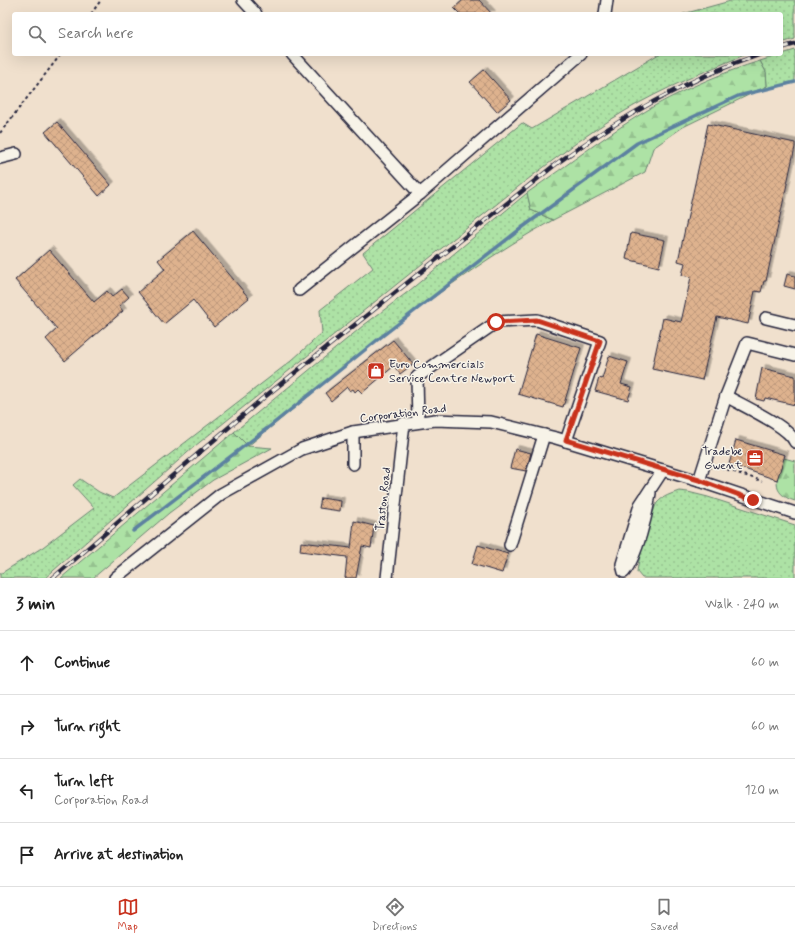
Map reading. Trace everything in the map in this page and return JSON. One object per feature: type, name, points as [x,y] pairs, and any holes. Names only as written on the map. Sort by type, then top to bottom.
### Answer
[{"type":"street","points":[[243,0],[254,12]]},
{"type":"street","points":[[606,0],[606,12]]},
{"type":"street","points":[[294,56],[420,194]]},
{"type":"street","points":[[299,290],[420,194],[579,56]]},
{"type":"street","points":[[0,158],[16,154]]},
{"type":"street","points":[[766,318],[795,325]]},
{"type":"street","points":[[418,422],[417,377],[496,322],[537,320],[600,341],[566,440]]},
{"type":"street","points":[[699,480],[726,396],[747,343],[795,354]]},
{"type":"street","points":[[726,396],[784,428],[792,436],[795,442]]},
{"type":"street","name":"Corporation Road","points":[[115,578],[221,494],[302,449],[353,432],[404,423],[442,419],[491,422],[566,440],[699,480],[795,513]]},
{"type":"street","name":"Traston Road","points":[[387,578],[404,423]]},
{"type":"street","points":[[353,432],[353,464]]},
{"type":"street","points":[[510,546],[544,435]]},
{"type":"street","points":[[625,575],[630,565],[648,507],[650,493],[663,470]]},
{"type":"path","points":[[92,12],[101,0]]},
{"type":"path","points":[[0,133],[59,56]]},
{"type":"path","points":[[704,463],[762,481]]},
{"type":"green space","points":[[734,0],[795,0],[795,39],[783,42],[783,12],[690,12]]},
{"type":"green space","points":[[795,50],[795,83],[760,91],[767,86],[766,72],[760,61],[776,56],[783,56],[783,54]]},
{"type":"green space","points":[[656,56],[742,56],[685,80],[625,111],[560,155],[195,446],[45,578],[0,578],[0,574],[43,547],[94,508],[73,485],[80,479],[99,492],[113,498],[291,361],[322,333],[320,310],[373,268],[363,253],[522,123],[532,129]]},
{"type":"green space","points":[[760,61],[766,72],[767,86],[683,127],[653,148],[645,172],[553,220],[531,210],[527,193],[623,126],[656,105],[681,92],[707,80]]},
{"type":"green space","points":[[527,193],[531,210],[553,220],[512,244],[434,297],[358,356],[248,446],[234,432],[364,325],[409,291]]},
{"type":"green space","points":[[234,432],[248,446],[272,448],[213,480],[169,513],[93,578],[61,578]]},
{"type":"green space","points":[[784,458],[795,461],[795,501],[781,494],[778,489],[777,484],[779,472]]},
{"type":"green space","points":[[679,491],[708,497],[795,525],[795,578],[642,578],[637,572],[638,566],[645,536],[654,508],[662,499]]},
{"type":"building","points":[[463,0],[479,0],[490,12],[458,12],[454,8]]},
{"type":"building","points":[[484,70],[511,100],[497,112],[470,82]]},
{"type":"building","points":[[57,122],[111,185],[99,196],[45,132]]},
{"type":"building","points":[[708,124],[795,143],[795,147],[766,281],[764,281],[761,292],[755,291],[748,324],[717,317],[702,380],[652,369],[663,318],[681,322],[691,277],[682,275],[685,263],[678,261]]},
{"type":"building","points":[[193,231],[249,298],[214,327],[193,300],[164,324],[138,292],[165,269],[158,260]]},
{"type":"building","points":[[631,233],[665,240],[659,267],[626,259]]},
{"type":"building","points":[[49,250],[94,302],[107,291],[112,297],[122,289],[129,297],[119,306],[123,311],[65,361],[46,339],[57,329],[15,280]]},
{"type":"building","points":[[787,274],[795,276],[795,289],[784,286]]},
{"type":"building","points":[[536,334],[581,348],[563,407],[518,394]]},
{"type":"building","points":[[393,340],[413,364],[400,374],[394,366],[362,393],[358,389],[355,392],[353,389],[350,391],[347,387],[331,401],[325,393]]},
{"type":"building","points":[[609,356],[628,362],[621,384],[632,387],[628,400],[595,391],[599,378],[602,379]]},
{"type":"building","points":[[762,368],[795,376],[795,405],[765,398],[764,401],[756,399]]},
{"type":"building","points":[[736,440],[785,455],[777,480],[729,464]]},
{"type":"building","points":[[515,449],[531,453],[526,471],[510,468]]},
{"type":"building","points":[[321,498],[341,501],[340,511],[319,508]]},
{"type":"building","points":[[354,521],[374,526],[371,548],[362,546],[356,578],[345,578],[347,557],[300,551],[301,542],[351,548]]},
{"type":"building","points":[[478,545],[508,554],[502,573],[472,564]]},
{"type":"waterway","points":[[133,531],[269,427],[381,337],[523,227],[637,143],[738,96],[795,82]]},
{"type":"railway","points":[[783,47],[795,44]]},
{"type":"railway","points":[[53,578],[262,399],[556,164],[604,131],[654,101],[706,75],[755,56]]},
{"type":"place","name":"Euro Commercials Service Centre Newport","points":[[376,371]]},
{"type":"place","name":"Tradebe Gwent","points":[[755,458]]},
{"type":"route","points":[[496,322],[537,320],[600,341],[570,424],[566,440],[633,462],[699,480],[753,500]]}]
